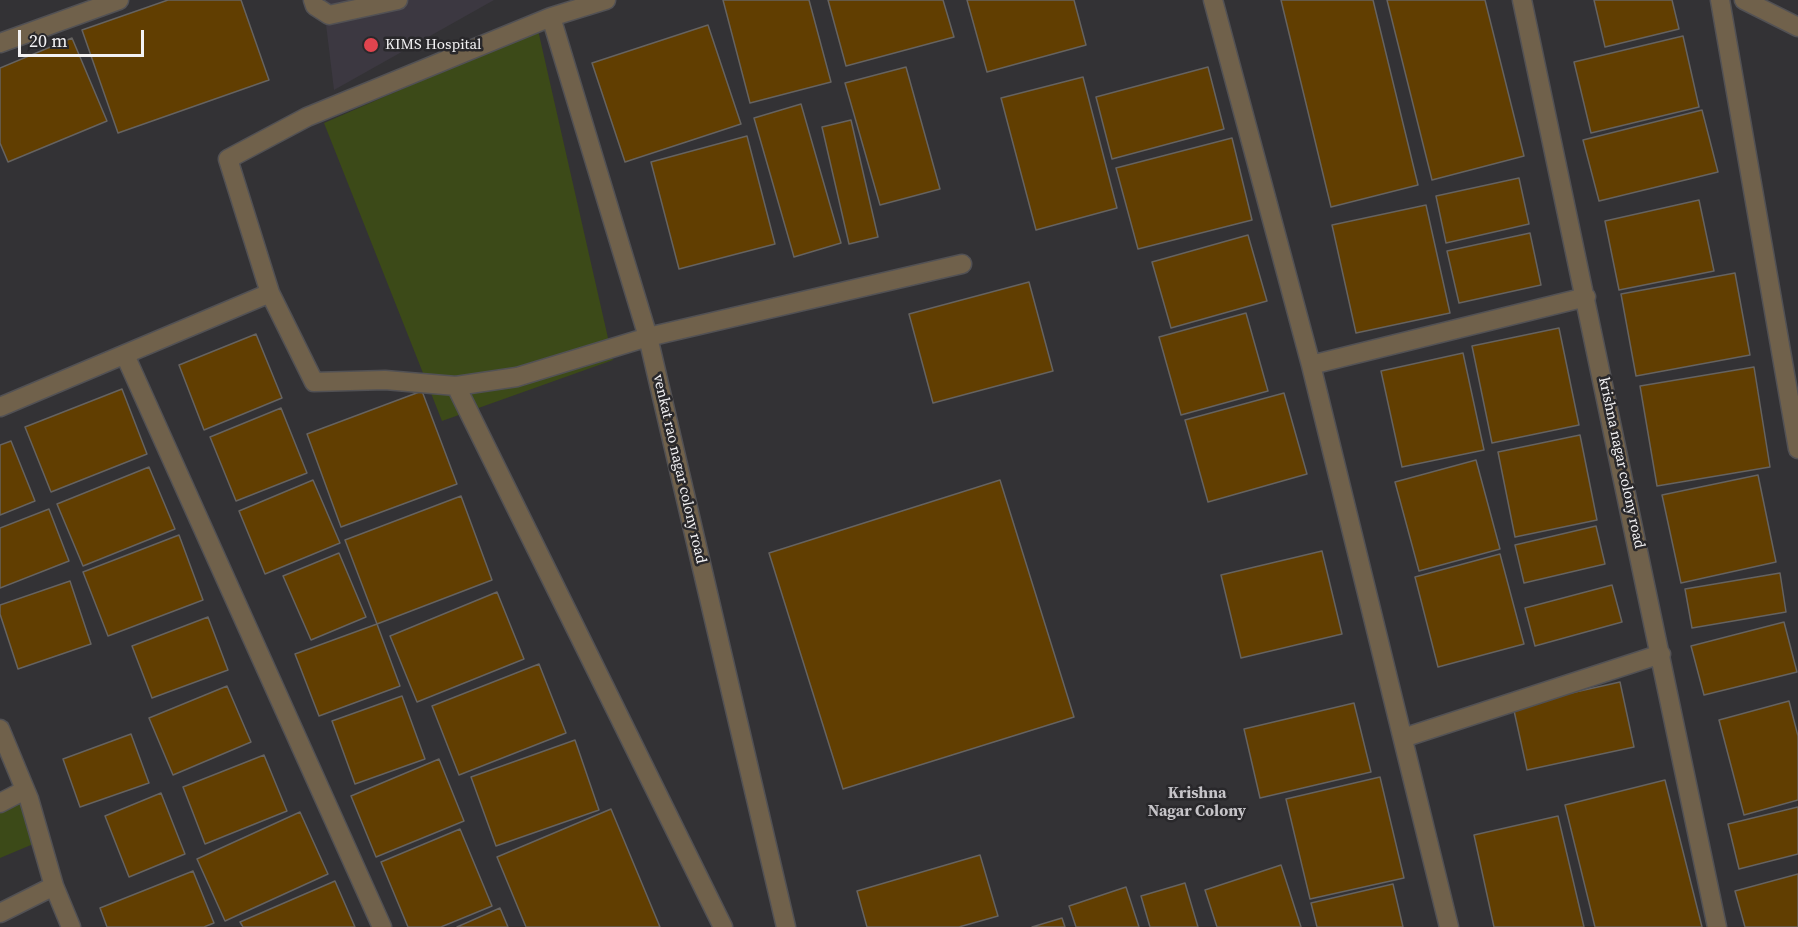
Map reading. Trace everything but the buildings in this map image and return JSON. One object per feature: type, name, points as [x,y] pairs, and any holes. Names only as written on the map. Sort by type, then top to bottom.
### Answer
[{"type":"street","points":[[0,43],[119,0]]},
{"type":"street","points":[[313,0],[315,6],[329,15],[398,0]]},
{"type":"street","points":[[606,0],[551,17],[307,117],[228,159],[270,293],[314,382],[385,380],[456,386],[517,377],[648,337],[962,264]]},
{"type":"street","points":[[1213,0],[1311,365],[1449,927]]},
{"type":"street","name":"krishna nagar colony road","points":[[1522,0],[1717,927]]},
{"type":"street","points":[[1720,0],[1798,449]]},
{"type":"street","points":[[1744,0],[1798,27]]},
{"type":"street","name":"venkat rao nagar colony road","points":[[551,17],[648,337],[786,927]]},
{"type":"street","points":[[0,407],[270,293]]},
{"type":"street","points":[[1311,365],[1586,297]]},
{"type":"street","points":[[125,355],[382,927]]},
{"type":"street","points":[[456,386],[723,927]]},
{"type":"street","points":[[1403,738],[1661,654]]},
{"type":"street","points":[[0,729],[25,790],[54,886],[71,927]]},
{"type":"street","points":[[0,803],[25,790]]},
{"type":"street","points":[[0,912],[54,886]]},
{"type":"shaded area","name":"KIMS Hospital","points":[[323,0],[494,0],[334,90]]},
{"type":"green space","points":[[538,30],[613,360],[442,421],[324,123]]},
{"type":"green space","points":[[26,800],[38,842],[0,858],[0,804]]},
{"type":"place","name":"KIMS Hospital","points":[[371,45]]},
{"type":"district","name":"Krishna Nagar Colony","points":[[1197,803]]}]
